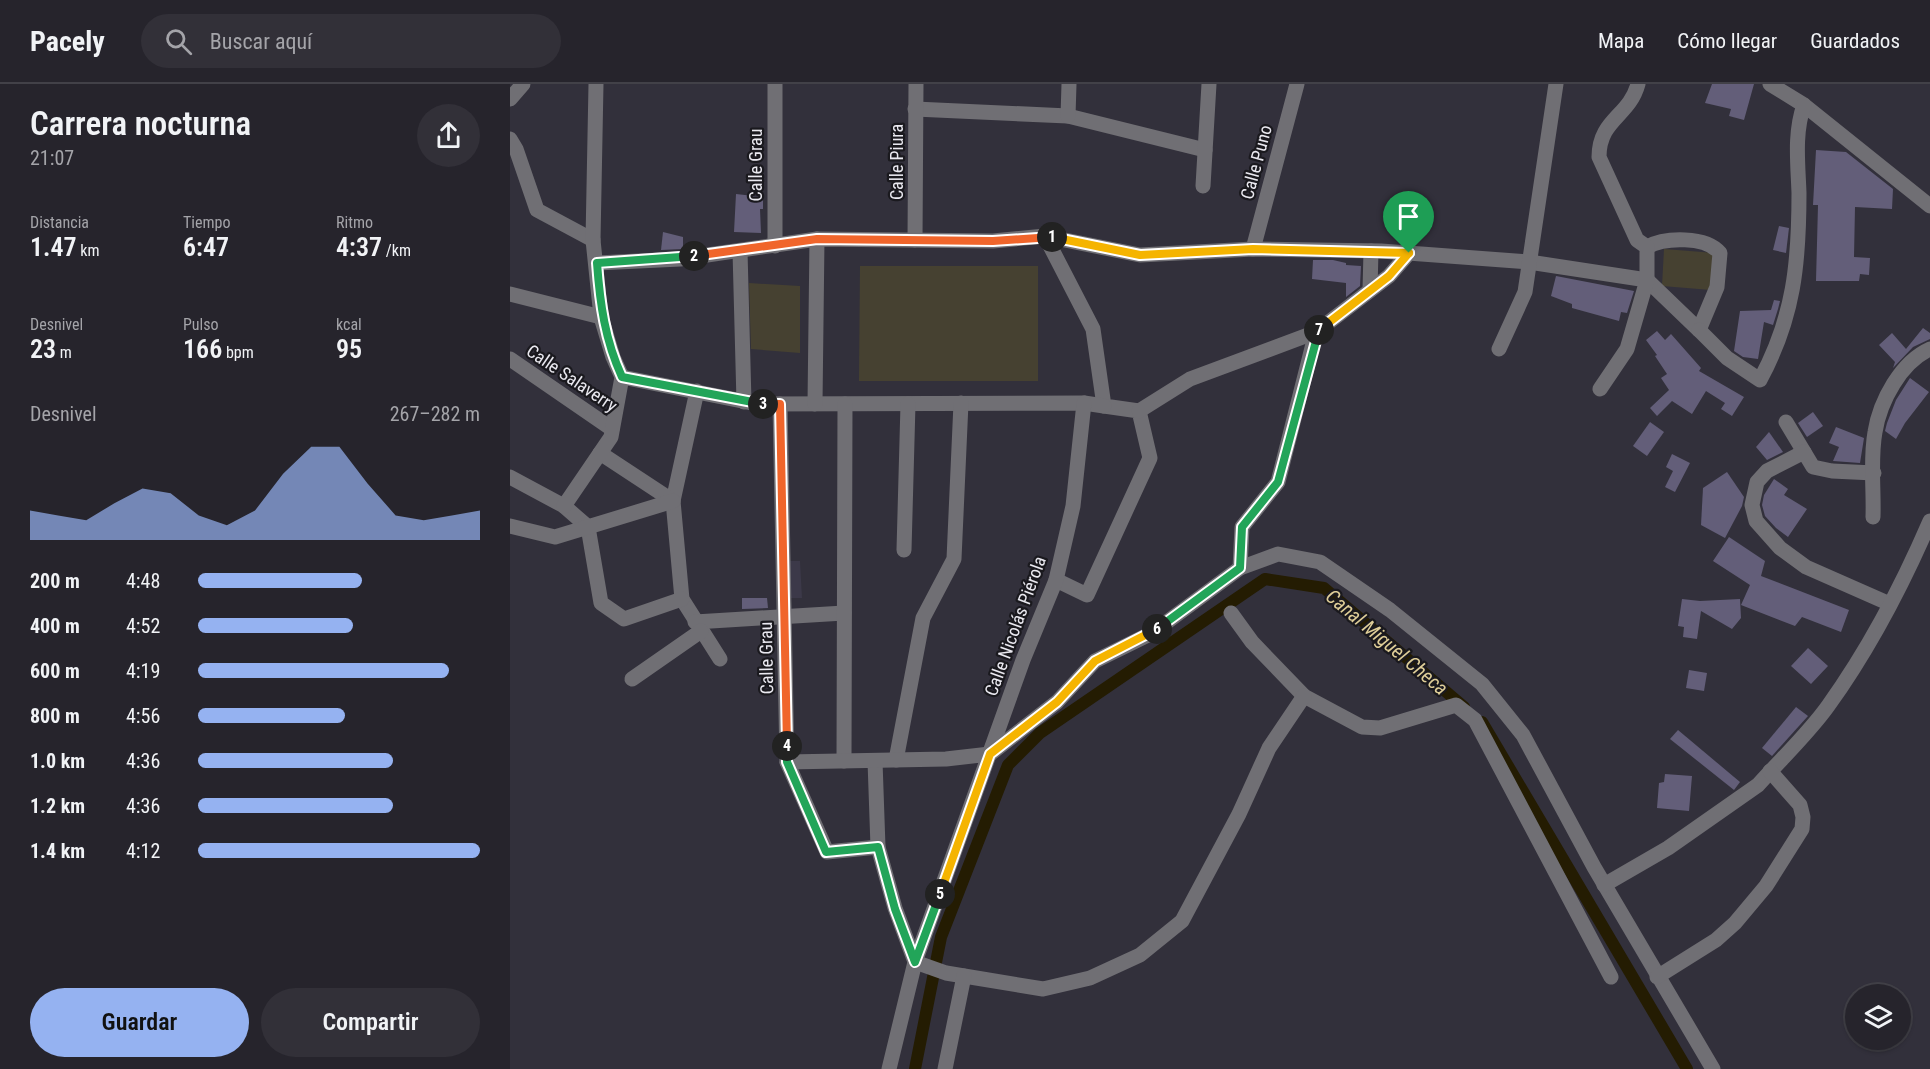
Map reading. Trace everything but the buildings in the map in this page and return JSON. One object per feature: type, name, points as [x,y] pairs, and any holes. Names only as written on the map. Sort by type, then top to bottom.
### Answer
[{"type":"street","points":[[510,99],[523,84]]},
{"type":"street","points":[[564,506],[611,437],[622,377],[613,357],[602,317],[593,240],[596,84]]},
{"type":"street","name":"Calle Grau","points":[[774,84],[775,246]]},
{"type":"street","name":"Calle Piura","points":[[915,240],[916,84]]},
{"type":"street","points":[[1068,116],[1069,84]]},
{"type":"street","points":[[1203,186],[1209,84]]},
{"type":"street","name":"Calle Puno","points":[[1253,249],[1297,84]]},
{"type":"street","points":[[1499,349],[1525,292],[1556,84]]},
{"type":"street","points":[[1638,84],[1627,109],[1612,120],[1603,131],[1599,143],[1599,157],[1637,240],[1647,247]]},
{"type":"street","points":[[1770,84],[1804,105],[1930,206]]},
{"type":"street","points":[[597,263],[680,259],[817,239],[993,241],[1045,236],[1140,255],[1253,249],[1376,251],[1529,262],[1647,280],[1727,358],[1760,380],[1787,321],[1793,285],[1798,246],[1798,141],[1804,105]]},
{"type":"street","points":[[915,109],[1068,116],[1205,150]]},
{"type":"street","points":[[510,139],[516,149],[537,210],[593,240]]},
{"type":"street","points":[[1045,236],[1093,329],[1104,406]]},
{"type":"street","points":[[815,404],[817,239]]},
{"type":"street","points":[[1647,247],[1655,242],[1670,240],[1705,243],[1715,246],[1720,253],[1717,287],[1699,330]]},
{"type":"street","points":[[1600,389],[1627,349],[1647,280],[1647,247]]},
{"type":"street","points":[[740,251],[744,402]]},
{"type":"street","points":[[1376,251],[1390,260],[1392,271],[1389,276]]},
{"type":"street","points":[[1370,290],[1376,251]]},
{"type":"street","points":[[622,377],[744,402],[780,404],[1084,403],[1139,411],[1190,379],[1316,332],[1389,276],[1409,253]]},
{"type":"street","points":[[510,294],[602,317]]},
{"type":"street","points":[[1240,568],[1242,527],[1278,482],[1316,332]]},
{"type":"street","points":[[1874,517],[1875,432],[1886,402],[1904,367],[1920,353],[1930,349]]},
{"type":"street","name":"Calle Salaverry","points":[[510,359],[612,429]]},
{"type":"street","points":[[697,391],[673,501],[682,599],[720,659]]},
{"type":"street","name":"Calle Nicolás Piérola","points":[[889,1069],[915,962],[1056,580],[1073,506],[1084,403]]},
{"type":"street","name":"Calle Grau","points":[[780,404],[787,762],[826,852],[878,847]]},
{"type":"street","points":[[844,761],[845,404]]},
{"type":"street","points":[[904,550],[908,404]]},
{"type":"street","points":[[896,760],[923,618],[954,559],[961,404]]},
{"type":"street","points":[[1056,580],[1087,595],[1150,458],[1139,411]]},
{"type":"street","points":[[1786,422],[1813,466],[1832,471],[1874,473]]},
{"type":"street","points":[[1804,452],[1767,471],[1757,482],[1752,505],[1756,521],[1780,548],[1806,567],[1890,604]]},
{"type":"street","points":[[600,453],[673,501]]},
{"type":"street","points":[[510,477],[564,506],[588,527],[601,603],[624,619],[682,599]]},
{"type":"street","points":[[510,526],[555,537],[673,501]]},
{"type":"street","points":[[1604,885],[1668,848],[1758,785],[1827,707],[1890,604],[1930,521]]},
{"type":"street","points":[[787,762],[946,759],[990,754],[1057,702],[1095,661],[1152,633],[1240,568],[1278,554],[1320,562],[1390,610],[1482,684],[1523,735],[1604,885],[1713,1069]]},
{"type":"street","points":[[632,679],[698,626],[784,616],[844,613]]},
{"type":"street","points":[[1231,613],[1252,642],[1304,696],[1362,726],[1380,728],[1456,705],[1475,720],[1611,977]]},
{"type":"street","points":[[875,760],[878,847],[895,909],[915,962],[946,973],[1043,989],[1090,978],[1140,955],[1182,921],[1239,814],[1269,747],[1304,696]]},
{"type":"street","points":[[1657,976],[1716,940],[1736,923],[1766,886],[1802,829],[1803,817],[1800,805],[1770,771]]},
{"type":"street","points":[[945,1069],[964,976]]},
{"type":"shaded area","points":[[1664,249],[1715,253],[1711,290],[1662,286]]},
{"type":"shaded area","points":[[860,266],[1038,266],[1038,381],[859,381]]},
{"type":"shaded area","points":[[749,283],[800,286],[800,353],[751,349]]},
{"type":"shaded area","points":[[790,561],[800,561],[802,598],[790,598]]},
{"type":"waterway","name":"Canal Miguel Checa","points":[[915,1069],[941,937],[1008,765],[1040,733],[1265,579],[1324,588],[1464,707]]},
{"type":"waterway","name":"Canal Miguel Checa","points":[[1482,722],[1687,1069]]},
{"type":"route","points":[[1045,236],[1140,255],[1253,249],[1409,253],[1389,276],[1316,332],[1278,482],[1242,527],[1240,568],[1152,633],[1095,661],[1057,702],[990,754],[915,962],[895,909],[878,847],[826,852],[787,762],[780,404],[757,404],[622,377],[613,357],[602,317],[597,263],[680,259],[817,239],[993,241],[1045,236]]}]
